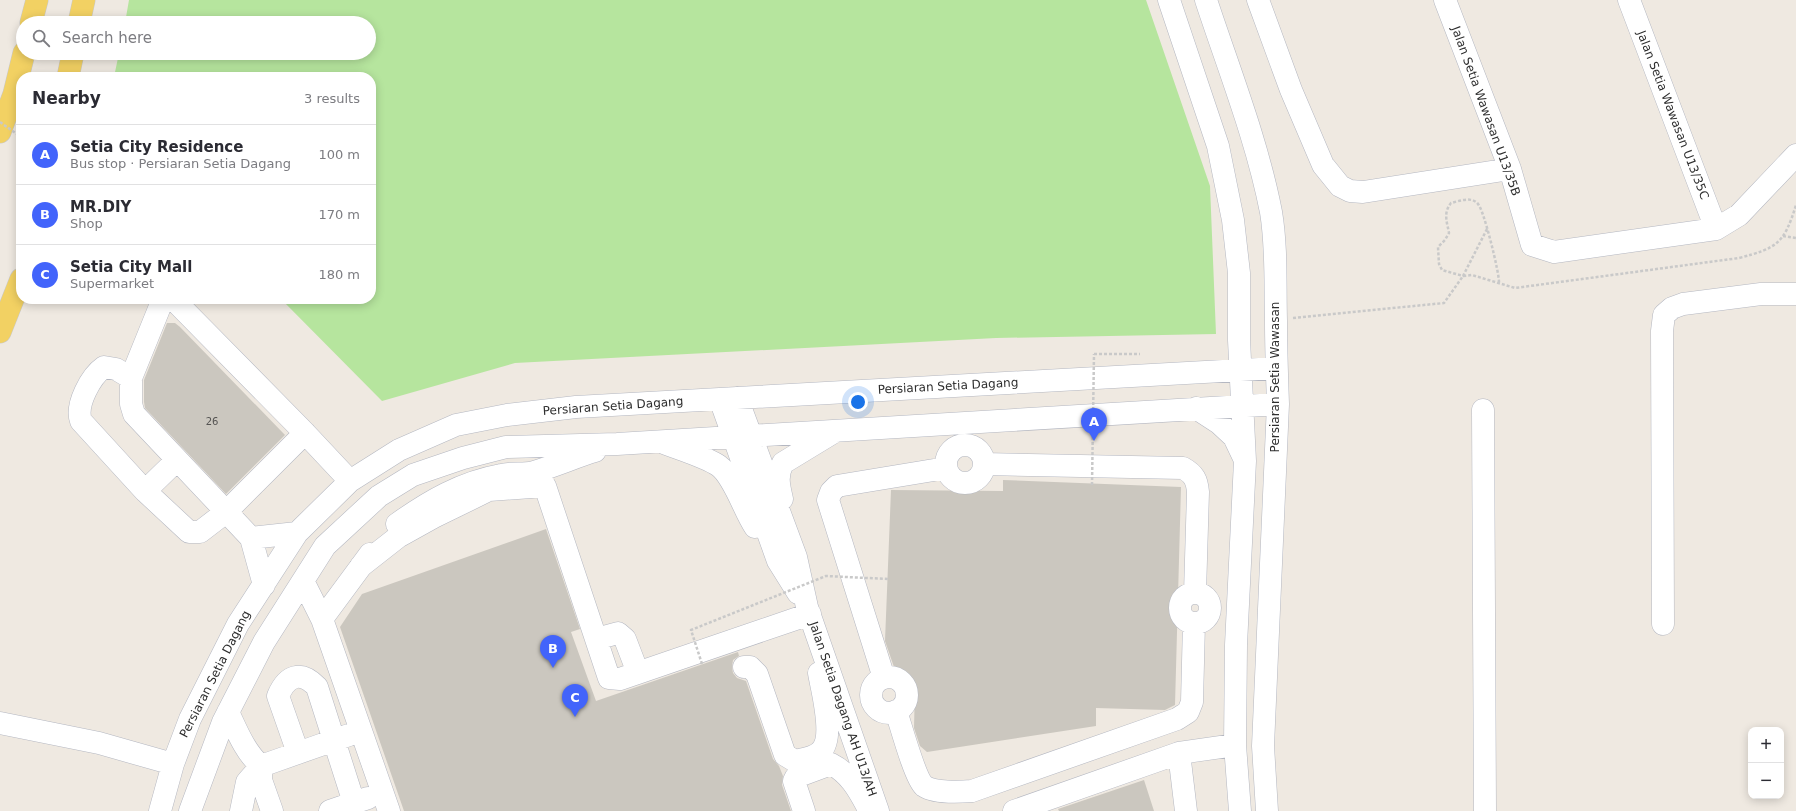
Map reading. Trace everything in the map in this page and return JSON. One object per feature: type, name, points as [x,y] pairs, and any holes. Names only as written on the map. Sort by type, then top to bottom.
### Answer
[{"type":"main road","points":[[33,16],[37,0]]},
{"type":"main road","points":[[81,16],[84,0]]},
{"type":"main road","points":[[19,72],[22,60]]},
{"type":"main road","points":[[69,72],[72,60]]},
{"type":"main road","points":[[0,132],[16,86]]},
{"type":"main road","points":[[0,332],[16,292]]},
{"type":"street","points":[[1169,0],[1218,146],[1233,220],[1239,273],[1239,340],[1244,404],[1246,461],[1236,645],[1235,745],[1240,811]]},
{"type":"street","name":"Persiaran Setia Wawasan","points":[[1206,0],[1252,140],[1271,214],[1275,264],[1276,368],[1278,404],[1263,746],[1267,811]]},
{"type":"street","points":[[1258,0],[1292,90],[1323,165],[1340,186],[1350,191],[1363,192],[1510,169]]},
{"type":"street","name":"Jalan Setia Wawasan U13/35B","points":[[1445,0],[1510,169],[1532,245],[1554,252],[1716,229]]},
{"type":"street","name":"Jalan Setia Wawasan U13/35C","points":[[1629,0],[1716,229]]},
{"type":"street","points":[[1716,229],[1739,215],[1796,155]]},
{"type":"street","points":[[1663,624],[1662,331],[1664,315],[1672,308],[1683,304],[1761,294],[1796,294]]},
{"type":"street","points":[[161,304],[131,378],[131,404],[134,414],[251,538],[264,585]]},
{"type":"street","points":[[178,304],[350,481]]},
{"type":"street","points":[[1199,372],[1222,361],[1239,340]]},
{"type":"street","points":[[131,378],[116,369],[104,367],[95,373],[79,407],[81,421],[146,490],[189,532],[200,532],[226,512],[305,433]]},
{"type":"street","name":"Persiaran Setia Dagang","points":[[160,811],[173,764],[190,719],[238,624],[297,534],[350,481],[399,450],[456,425],[507,415],[576,407],[1276,368]]},
{"type":"street","name":"Jalan Setia Dagang AH U13/AH","points":[[728,398],[786,556],[808,611],[878,811]]},
{"type":"street","points":[[190,811],[228,712],[264,642],[325,546],[379,496],[413,475],[463,458],[506,447],[617,444],[1244,404],[1278,404]]},
{"type":"street","points":[[1196,408],[1219,423],[1234,437],[1246,461]]},
{"type":"street","points":[[1483,410],[1485,811]]},
{"type":"street","points":[[786,556],[778,483],[779,471],[783,463],[836,430]]},
{"type":"street","points":[[658,441],[718,466],[729,476],[748,516],[786,556]]},
{"type":"street","points":[[322,618],[361,566],[394,526],[421,507],[444,494],[476,481],[502,474],[532,472],[617,444]]},
{"type":"street","points":[[962,445],[975,448],[983,458],[984,464],[980,475],[970,482],[964,483],[953,479],[946,468],[947,456],[956,446],[962,445]]},
{"type":"street","points":[[146,490],[178,460]]},
{"type":"street","points":[[896,711],[916,773],[923,785],[931,790],[959,792],[972,791],[1177,719],[1188,712],[1192,702],[1201,608],[1198,492],[1197,481],[1191,472],[1183,468],[984,464]]},
{"type":"street","points":[[884,678],[828,500],[831,492],[837,486],[946,468]]},
{"type":"street","points":[[361,566],[398,537],[434,517],[489,490],[544,486],[609,678],[620,679],[638,673],[808,611],[826,713],[827,732],[825,743],[821,751],[810,757],[795,761],[785,755],[757,674],[750,667],[744,667]]},
{"type":"street","points":[[251,538],[297,534]]},
{"type":"street","points":[[1201,608],[1228,594],[1233,587],[1240,567]]},
{"type":"street","points":[[303,581],[322,618],[386,802],[354,803],[330,811]]},
{"type":"street","points":[[1201,608],[1226,621],[1231,629],[1236,645]]},
{"type":"street","points":[[596,639],[618,634],[625,639],[638,673]]},
{"type":"street","points":[[298,753],[278,696],[282,686],[291,678],[302,676],[310,680],[317,687],[354,803]]},
{"type":"street","points":[[836,691],[873,701],[885,712],[896,711],[905,704],[907,692],[904,686],[896,678],[884,678],[875,685],[873,701],[850,729]]},
{"type":"street","points":[[228,712],[241,740],[254,760],[261,766],[261,780],[272,811]]},
{"type":"street","points":[[0,723],[99,743],[173,764]]},
{"type":"street","points":[[241,811],[247,782],[261,766],[361,731]]},
{"type":"street","points":[[1014,811],[1179,753],[1235,745]]},
{"type":"street","points":[[1179,753],[1186,811]]},
{"type":"street","points":[[804,811],[794,781],[796,777],[821,766],[831,764],[838,768],[857,787],[869,811]]},
{"type":"path","points":[[0,122],[16,133]]},
{"type":"path","points":[[1499,282],[1499,273],[1478,203],[1471,199],[1451,203],[1445,213],[1450,233],[1438,246],[1439,264],[1442,270],[1463,276],[1472,275],[1515,288],[1739,258],[1760,252],[1779,243],[1790,226],[1796,205]]},
{"type":"path","points":[[1293,325],[1292,318],[1444,303],[1463,276],[1487,229]]},
{"type":"path","points":[[1783,236],[1796,238]]},
{"type":"path","points":[[1092,485],[1094,354],[1140,354]]},
{"type":"path","points":[[702,664],[690,630],[826,576],[888,579]]},
{"type":"green space","points":[[129,0],[1146,0],[1210,186],[1216,334],[996,338],[515,363],[382,401],[286,304],[376,304],[376,72],[115,72],[118,60],[376,60],[376,16],[126,16]]},
{"type":"building","points":[[167,323],[175,323],[180,327],[285,435],[226,494],[145,408],[144,380]]},
{"type":"building","points":[[1003,480],[1181,487],[1175,705],[1165,710],[1096,708],[1096,726],[927,752],[920,746],[914,728],[915,687],[894,667],[885,641],[891,490],[1003,491]]},
{"type":"building","points":[[546,529],[580,629],[571,632],[596,701],[738,652],[739,656],[733,660],[733,673],[737,678],[746,681],[773,759],[779,766],[783,776],[782,785],[791,811],[404,811],[340,627],[362,594]]},
{"type":"building","points":[[1144,780],[1154,811],[1059,811],[1058,809]]},
{"type":"place","name":"Setia City Residence","points":[[1094,441]]},
{"type":"place","name":"MR.DIY","points":[[553,668]]},
{"type":"place","name":"Setia City Mall","points":[[575,717]]}]
